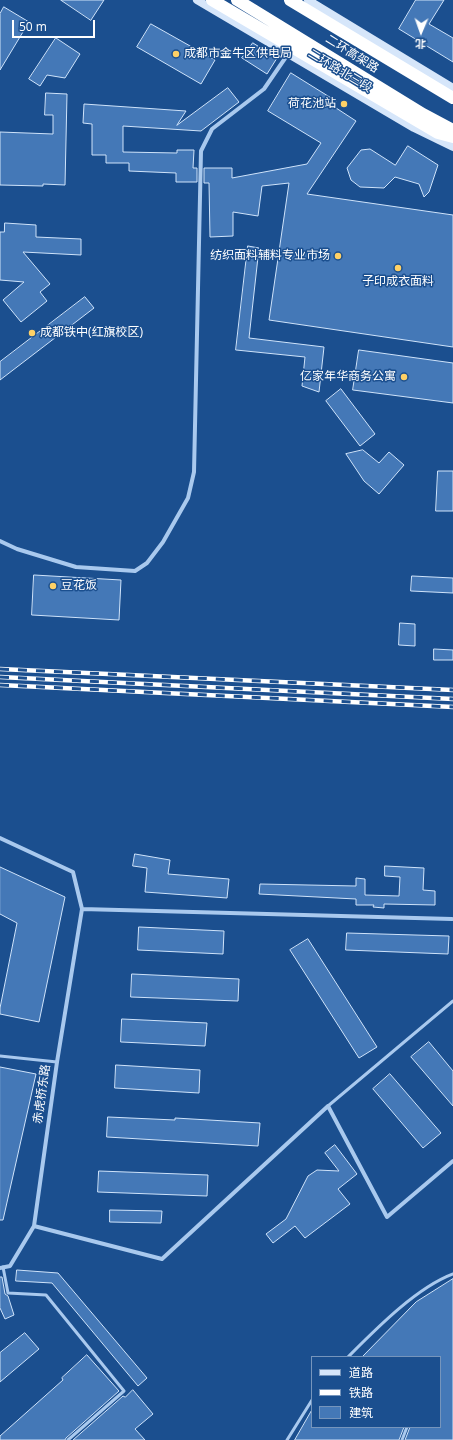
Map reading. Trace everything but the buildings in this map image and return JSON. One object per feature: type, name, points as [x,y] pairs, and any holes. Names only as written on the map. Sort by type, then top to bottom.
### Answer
[{"type":"highway","points":[[212,0],[438,133],[453,137]]},
{"type":"highway","name":"二环高架路","points":[[236,0],[423,114],[453,130]]},
{"type":"highway","name":"二环高架路","points":[[290,0],[453,98]]},
{"type":"main road","name":"二环路北三段","points":[[197,0],[414,128],[453,147]]},
{"type":"main road","points":[[308,0],[453,88]]},
{"type":"street","points":[[0,541],[17,549],[76,568],[136,571],[147,563],[163,542],[188,498],[194,472],[201,150],[212,129],[264,89],[288,54]]},
{"type":"street","points":[[0,838],[73,872],[82,909],[452,919]]},
{"type":"street","name":"赤虎桥东路","points":[[1,1268],[10,1266],[34,1226],[57,1062],[82,909]]},
{"type":"street","points":[[34,1226],[162,1259],[328,1106],[387,1217],[453,1161]]},
{"type":"lane","points":[[328,1106],[453,1001]]},
{"type":"lane","points":[[0,1056],[57,1062]]},
{"type":"lane","points":[[1,1268],[8,1293],[46,1295],[124,1391],[68,1440]]},
{"type":"lane","points":[[349,1356],[380,1326],[424,1290],[442,1278],[453,1274]]},
{"type":"lane","points":[[287,1440],[311,1402]]},
{"type":"lane","points":[[402,1440],[407,1428]]},
{"type":"railway","points":[[0,669],[453,690]]},
{"type":"railway","points":[[0,677],[453,699]]},
{"type":"railway","points":[[0,685],[453,707]]},
{"type":"place","name":"成都市金牛区供电局","points":[[176,54]]},
{"type":"place","name":"荷花池站","points":[[344,104]]},
{"type":"place","name":"纺织面料辅料专业市场","points":[[338,256]]},
{"type":"place","name":"子印成衣面料","points":[[398,268]]},
{"type":"place","name":"成都铁中(红旗校区)","points":[[32,333]]},
{"type":"place","name":"亿家年华商务公寓","points":[[404,377]]},
{"type":"place","name":"豆花饭","points":[[53,586]]}]
